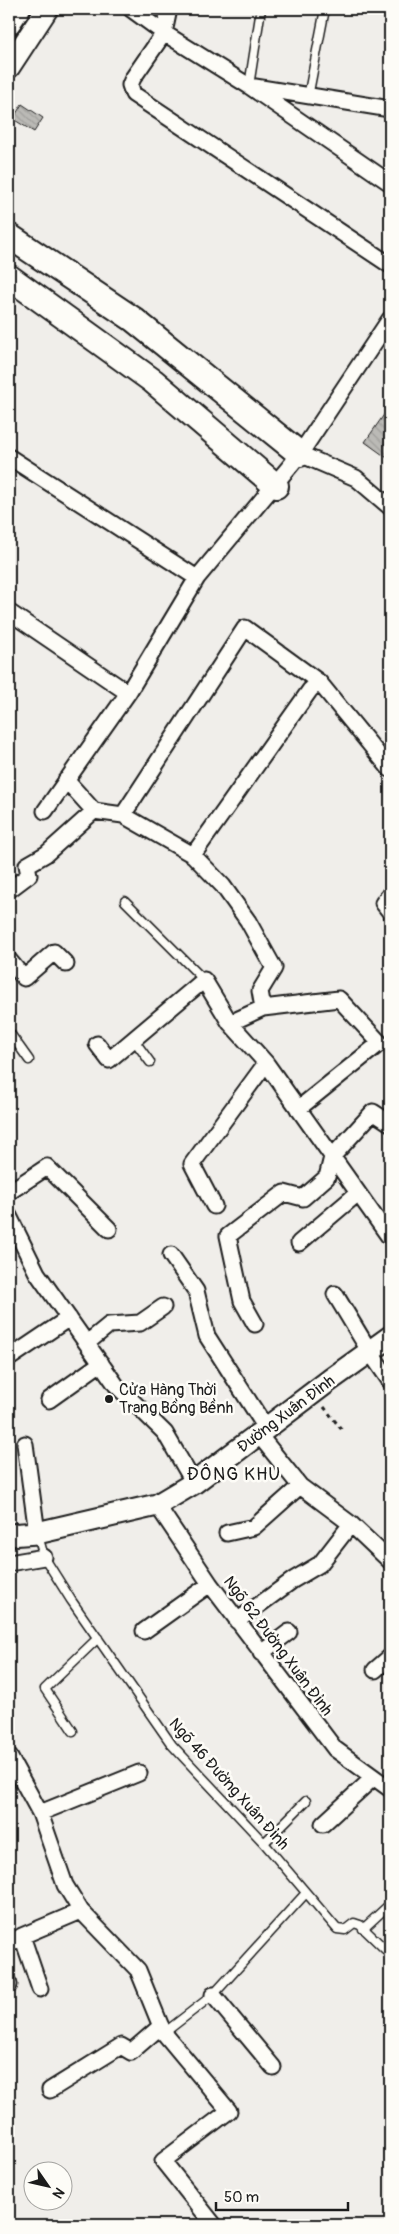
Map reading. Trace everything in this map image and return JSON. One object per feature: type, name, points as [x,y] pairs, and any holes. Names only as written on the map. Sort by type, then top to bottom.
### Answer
[{"type":"main road","points":[[9,236],[133,318],[300,454]]},
{"type":"main road","points":[[9,277],[153,381],[276,486]]},
{"type":"street","points":[[9,24],[19,9]]},
{"type":"street","points":[[9,67],[47,9]]},
{"type":"street","points":[[131,9],[164,33],[249,86],[390,183]]},
{"type":"street","points":[[169,9],[164,33],[133,78],[130,86],[133,94],[390,265]]},
{"type":"street","points":[[249,86],[390,109]]},
{"type":"street","points":[[45,810],[128,693],[197,578],[276,486],[300,454],[390,319]]},
{"type":"street","points":[[300,454],[356,478],[390,507]]},
{"type":"street","points":[[9,457],[197,578]]},
{"type":"street","points":[[9,612],[128,693]]},
{"type":"street","points":[[123,815],[246,628],[319,682],[390,769]]},
{"type":"street","points":[[193,855],[310,690],[319,682]]},
{"type":"street","points":[[66,780],[94,810],[123,815],[193,855],[223,886],[248,921],[274,968],[260,991],[263,1008]]},
{"type":"street","points":[[9,890],[29,875],[27,865],[46,854],[94,810]]},
{"type":"street","points":[[390,894],[383,902],[390,912]]},
{"type":"street","points":[[9,960],[24,978],[54,952],[66,964]]},
{"type":"street","points":[[97,1044],[108,1060],[204,980],[230,1023],[266,1063],[390,1238]]},
{"type":"street","points":[[230,1023],[263,1008],[339,999],[380,1043],[298,1109]]},
{"type":"street","points":[[214,1206],[192,1164],[266,1063]]},
{"type":"street","points":[[255,1324],[242,1301],[228,1236],[284,1193],[303,1198],[327,1177],[332,1157],[373,1112],[390,1123]]},
{"type":"street","points":[[9,1192],[46,1167],[108,1229]]},
{"type":"street","points":[[299,1243],[358,1194]]},
{"type":"street","points":[[9,1216],[38,1274],[116,1385],[165,1433],[194,1483]]},
{"type":"street","points":[[171,1255],[196,1291],[207,1336],[262,1431],[300,1486],[352,1524],[390,1561]]},
{"type":"street","points":[[335,1294],[390,1381]]},
{"type":"street","points":[[87,1343],[109,1325],[140,1323],[163,1307]]},
{"type":"street","points":[[11,1357],[69,1318]]},
{"type":"street","name":"Đường Xuân Đỉnh","points":[[9,1535],[37,1533],[157,1505],[194,1483],[313,1392],[390,1337]]},
{"type":"street","points":[[49,1400],[101,1362]]},
{"type":"street","points":[[25,1444],[37,1533]]},
{"type":"street","points":[[227,1533],[254,1527],[300,1486]]},
{"type":"street","name":"Ngõ 62 Đường Xuân Đỉnh","points":[[157,1505],[237,1622],[335,1750],[390,1789]]},
{"type":"street","points":[[237,1622],[293,1580],[320,1564],[352,1524]]},
{"type":"street","points":[[9,1563],[44,1557]]},
{"type":"street","points":[[144,1631],[210,1584]]},
{"type":"street","points":[[261,1653],[289,1632]]},
{"type":"street","points":[[375,1670],[390,1657]]},
{"type":"street","points":[[11,1766],[40,1813],[64,1885],[81,1911],[138,1970],[162,2029],[229,2111],[163,2161],[214,2225]]},
{"type":"street","points":[[40,1813],[139,1773]]},
{"type":"street","points":[[323,1824],[372,1778]]},
{"type":"street","points":[[40,1989],[15,1940],[81,1911]]},
{"type":"street","points":[[213,1994],[274,2067]]},
{"type":"street","points":[[50,2090],[122,2046],[131,2052],[162,2029]]},
{"type":"lane","points":[[249,86],[261,9]]},
{"type":"lane","points":[[308,97],[325,9]]},
{"type":"lane","points":[[125,901],[204,980]]},
{"type":"lane","points":[[9,1032],[30,1060]]},
{"type":"lane","points":[[134,1040],[150,1062]]},
{"type":"lane","name":"Ngõ 46 Đường Xuân Đỉnh","points":[[37,1533],[44,1557],[172,1745],[264,1843],[337,1930],[345,1930],[354,1923],[363,1929]]},
{"type":"lane","points":[[73,1731],[45,1689],[98,1638]]},
{"type":"lane","points":[[264,1843],[306,1801]]},
{"type":"lane","points":[[162,2029],[213,1994],[306,1893]]},
{"type":"lane","points":[[390,1904],[363,1929],[390,1954]]},
{"type":"path","points":[[313,1392],[342,1430]]},
{"type":"building","points":[[22,104],[43,118],[34,132],[13,119]]},
{"type":"building","points":[[390,406],[390,460],[365,442]]},
{"type":"place","name":"Cửa Hàng Thời Trang Bồng Bềnh","points":[[109,1399]]},
{"type":"district","name":"ĐÔNG KHU","points":[[234,1474]]}]
